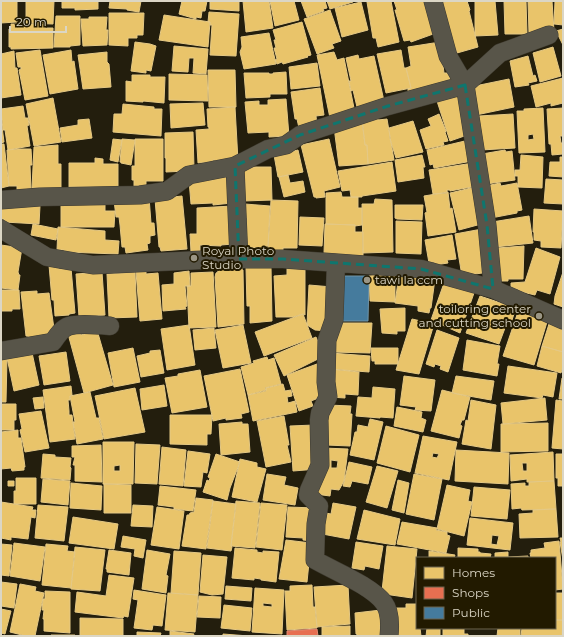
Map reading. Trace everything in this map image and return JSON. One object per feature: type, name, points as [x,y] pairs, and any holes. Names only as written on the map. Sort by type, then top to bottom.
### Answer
[{"type":"street","points":[[432,1],[448,56],[465,85],[487,225],[493,289]]},
{"type":"street","points":[[1,200],[40,196],[140,195],[167,191],[189,175],[236,166],[268,149],[286,145],[300,135],[388,106],[465,85],[500,53],[549,35]]},
{"type":"street","points":[[236,166],[239,259]]},
{"type":"street","points":[[1,229],[47,258],[93,265],[239,259],[283,259],[421,269],[493,289],[563,320]]},
{"type":"street","points":[[336,263],[334,320],[327,340],[326,382],[328,397],[320,413],[319,420],[320,465],[308,490],[308,495],[319,506],[316,524],[315,560],[367,587],[384,603],[389,616],[389,636]]},
{"type":"street","points":[[1,351],[54,342],[60,333],[68,326],[97,324],[110,326]]},
{"type":"highlighted area","points":[[465,85],[487,225],[493,289],[421,269],[283,259],[239,259],[235,166],[300,135],[388,106]]},
{"type":"building: Homes","points":[[1,1],[17,1],[17,22],[1,23]]},
{"type":"building: Homes","points":[[26,1],[54,1],[53,24],[26,23]]},
{"type":"building: Homes","points":[[62,1],[98,1],[98,9],[75,10],[75,8],[62,8]]},
{"type":"building: Homes","points":[[110,1],[141,1],[139,12],[127,9],[109,8]]},
{"type":"building: Homes","points":[[182,1],[207,1],[205,11],[202,11],[201,18],[196,17],[196,19],[179,14]]},
{"type":"building: Homes","points":[[210,1],[239,1],[239,11],[210,9]]},
{"type":"building: Homes","points":[[243,1],[269,1],[273,28],[246,32]]},
{"type":"building: Homes","points":[[270,1],[294,1],[299,20],[275,26]]},
{"type":"building: Homes","points":[[301,1],[325,1],[327,8],[323,9],[324,11],[307,17]]},
{"type":"building: Homes","points":[[327,1],[353,1],[353,2],[330,9]]},
{"type":"building: Homes","points":[[391,1],[399,42],[378,47],[376,38],[373,38],[367,2]]},
{"type":"building: Homes","points":[[394,1],[426,1],[436,33],[411,42],[410,40],[404,41],[395,10],[397,10]]},
{"type":"building: Homes","points":[[449,1],[467,1],[478,47],[457,53],[456,49],[452,49],[439,4]]},
{"type":"building: Homes","points":[[475,1],[495,1],[498,35],[475,36]]},
{"type":"building: Homes","points":[[504,1],[526,1],[527,34],[505,34]]},
{"type":"building: Homes","points":[[528,1],[552,1],[554,31],[529,33]]},
{"type":"building: Homes","points":[[555,1],[563,1],[563,25],[554,24]]},
{"type":"building: Homes","points":[[361,2],[368,30],[342,37],[335,8]]},
{"type":"building: Homes","points":[[330,10],[341,41],[332,44],[334,48],[317,54],[304,19]]},
{"type":"building: Homes","points":[[209,12],[239,14],[236,56],[210,55],[212,25],[208,22]]},
{"type":"building: Homes","points":[[109,13],[144,13],[143,35],[137,35],[137,38],[128,38],[128,46],[109,45]]},
{"type":"building: Homes","points":[[164,15],[210,22],[208,47],[159,40]]},
{"type":"building: Homes","points":[[56,16],[80,16],[80,45],[70,47],[54,47]]},
{"type":"building: Homes","points":[[89,17],[107,17],[107,45],[83,46],[81,19],[89,19]]},
{"type":"building: Homes","points":[[302,22],[311,55],[283,64],[282,62],[277,64],[275,60],[277,59],[274,48],[276,48],[274,40],[276,40],[273,30]]},
{"type":"building: Homes","points":[[11,24],[45,24],[45,28],[53,28],[53,48],[11,49],[11,47],[9,47],[9,29],[11,29]]},
{"type":"building: Homes","points":[[563,29],[563,45],[556,31]]},
{"type":"building: Homes","points":[[269,33],[276,64],[244,69],[240,52],[242,47],[241,37]]},
{"type":"building: Homes","points":[[135,42],[156,46],[151,71],[146,70],[146,73],[131,71]]},
{"type":"building: Homes","points":[[440,42],[444,73],[449,73],[451,83],[446,86],[408,91],[408,89],[411,88],[406,68],[411,66],[408,47]]},
{"type":"building: Homes","points":[[174,46],[208,49],[206,74],[193,73],[194,58],[189,58],[188,72],[172,71]]},
{"type":"building: Homes","points":[[553,47],[561,76],[540,82],[533,53]]},
{"type":"building: Homes","points":[[40,50],[48,96],[25,100],[19,70],[21,67],[18,67],[16,53]]},
{"type":"building: Homes","points":[[71,50],[78,89],[50,94],[43,55]]},
{"type":"building: Homes","points":[[401,50],[404,68],[406,68],[411,88],[386,93],[377,54]]},
{"type":"building: Homes","points":[[14,51],[15,68],[17,68],[21,95],[1,98],[1,54]]},
{"type":"building: Homes","points":[[107,52],[111,87],[83,89],[78,55]]},
{"type":"building: Homes","points":[[334,52],[337,60],[344,58],[355,113],[330,118],[317,55]]},
{"type":"building: Homes","points":[[358,55],[359,59],[374,56],[384,101],[357,107],[353,90],[351,91],[349,81],[351,81],[346,58]]},
{"type":"building: Homes","points":[[528,56],[533,76],[535,75],[537,81],[528,83],[529,85],[515,87],[510,61]]},
{"type":"building: Homes","points":[[317,63],[320,86],[291,89],[289,67]]},
{"type":"building: Homes","points":[[208,70],[235,70],[236,107],[209,107]]},
{"type":"building: Homes","points":[[286,72],[287,94],[270,94],[270,97],[246,98],[244,73],[273,74]]},
{"type":"building: Homes","points":[[169,74],[207,75],[208,101],[169,100]]},
{"type":"building: Homes","points":[[132,75],[165,77],[164,103],[126,101],[126,81],[132,82]]},
{"type":"building: Homes","points":[[563,78],[563,103],[551,106],[551,103],[536,107],[531,86]]},
{"type":"building: Homes","points":[[509,79],[514,107],[476,115],[470,87]]},
{"type":"building: Homes","points":[[320,88],[324,115],[316,116],[317,126],[299,128],[297,119],[295,119],[291,92]]},
{"type":"building: Homes","points":[[460,91],[473,133],[450,141],[436,98]]},
{"type":"building: Homes","points":[[53,98],[61,142],[34,146],[26,104]]},
{"type":"building: Homes","points":[[286,99],[289,136],[269,137],[269,132],[248,133],[245,102],[259,101],[259,105],[268,105],[268,100]]},
{"type":"building: Homes","points":[[203,103],[205,125],[171,128],[170,104]]},
{"type":"building: Homes","points":[[123,104],[162,109],[161,136],[113,132],[114,114],[122,114]]},
{"type":"building: Homes","points":[[23,106],[25,118],[28,118],[29,125],[27,126],[30,146],[8,150],[5,130],[3,130],[1,109]]},
{"type":"building: Homes","points":[[235,107],[238,161],[215,163],[215,160],[213,160],[213,162],[198,163],[196,130],[209,129],[207,109]]},
{"type":"building: Homes","points":[[543,108],[545,152],[519,153],[517,111],[524,111],[524,109]],"holes":[[[533,134],[534,139],[528,140],[528,135]]]},
{"type":"building: Homes","points":[[563,108],[563,136],[560,136],[561,143],[563,143],[563,154],[552,155],[551,144],[549,144],[547,109]]},
{"type":"building: Homes","points":[[439,114],[446,131],[448,141],[443,142],[444,145],[426,149],[420,130],[431,126],[428,119]]},
{"type":"building: Homes","points":[[513,114],[515,148],[481,150],[479,116]]},
{"type":"building: Homes","points":[[378,117],[378,120],[387,119],[394,160],[368,164],[367,145],[365,145],[362,119]]},
{"type":"building: Homes","points":[[1,119],[4,142],[1,143]]},
{"type":"building: Homes","points":[[89,119],[92,138],[62,142],[60,128],[78,125],[78,120]]},
{"type":"building: Homes","points":[[362,121],[365,145],[367,145],[368,164],[339,166],[334,127]]},
{"type":"building: Homes","points":[[413,121],[423,152],[396,158],[390,139],[389,128]]},
{"type":"building: Homes","points":[[193,132],[194,168],[187,171],[166,172],[165,133]]},
{"type":"building: Homes","points":[[113,139],[122,140],[118,162],[110,160]]},
{"type":"building: Homes","points":[[122,139],[135,140],[131,165],[120,162]]},
{"type":"building: Homes","points":[[135,139],[163,139],[163,181],[146,181],[146,186],[134,186],[134,180],[132,180],[132,166],[135,166]]},
{"type":"building: Homes","points":[[329,139],[340,187],[324,191],[325,197],[316,198],[314,197],[301,145]]},
{"type":"building: Homes","points":[[469,140],[472,161],[434,168],[433,164],[430,165],[427,150]]},
{"type":"building: Homes","points":[[1,144],[4,144],[9,186],[1,188]]},
{"type":"building: Homes","points":[[58,145],[58,164],[61,164],[61,188],[32,188],[34,147]]},
{"type":"building: Homes","points":[[31,149],[31,191],[17,192],[17,186],[9,186],[7,150]]},
{"type":"building: Homes","points":[[298,150],[303,172],[278,177],[274,155]]},
{"type":"building: Homes","points":[[505,150],[506,152],[512,151],[515,180],[486,184],[482,154]]},
{"type":"building: Homes","points":[[422,155],[425,167],[423,167],[424,178],[398,182],[395,160]]},
{"type":"building: Homes","points":[[521,155],[543,157],[542,188],[518,187],[518,176],[515,176],[515,170],[520,170]]},
{"type":"building: Homes","points":[[560,157],[563,157],[563,177],[549,176],[550,162],[560,162]]},
{"type":"building: Homes","points":[[95,158],[103,159],[103,164],[118,164],[118,187],[69,187],[69,163],[95,163]]},
{"type":"building: Homes","points":[[392,162],[396,191],[362,197],[351,197],[350,190],[342,191],[338,171]]},
{"type":"building: Homes","points":[[473,163],[477,186],[450,191],[447,190],[447,193],[433,194],[429,170]]},
{"type":"building: Homes","points":[[243,167],[271,167],[272,200],[244,201],[245,181],[243,181]]},
{"type":"building: Homes","points":[[288,175],[290,183],[303,181],[305,192],[284,197],[279,177]]},
{"type":"building: Homes","points":[[231,177],[232,203],[213,205],[213,203],[191,204],[189,180],[213,180],[213,178]]},
{"type":"building: Homes","points":[[546,179],[563,180],[563,204],[544,203]]},
{"type":"building: Homes","points":[[500,183],[501,186],[517,183],[522,210],[517,211],[517,213],[491,218],[486,186]]},
{"type":"building: Homes","points":[[475,187],[485,223],[459,230],[450,193]]},
{"type":"building: Homes","points":[[341,192],[342,197],[358,197],[358,208],[362,208],[362,225],[326,224],[326,193]]},
{"type":"building: Homes","points":[[448,192],[450,209],[452,208],[456,232],[428,236],[425,213],[427,212],[424,196]]},
{"type":"building: Homes","points":[[182,196],[187,249],[161,251],[159,247],[155,199]]},
{"type":"building: Homes","points":[[149,197],[151,223],[154,223],[155,235],[150,236],[150,243],[147,244],[148,250],[126,253],[125,247],[122,247],[119,217],[116,217],[114,200]]},
{"type":"building: Homes","points":[[375,199],[392,200],[393,252],[363,253],[362,204],[374,204]]},
{"type":"building: Homes","points":[[61,200],[105,203],[105,211],[115,211],[114,227],[61,227]]},
{"type":"building: Homes","points":[[271,200],[298,201],[297,248],[283,248],[283,251],[273,251],[273,248],[268,248]]},
{"type":"building: Homes","points":[[5,204],[40,206],[39,224],[4,222],[4,219],[1,219],[1,206]]},
{"type":"building: Homes","points":[[245,204],[270,206],[268,246],[265,246],[265,248],[243,247],[247,218],[245,218]]},
{"type":"building: Homes","points":[[395,205],[423,205],[422,220],[395,218]]},
{"type":"building: Homes","points":[[232,206],[233,244],[221,246],[200,245],[200,251],[191,252],[190,234],[197,234],[197,208]]},
{"type":"building: Homes","points":[[534,209],[563,211],[561,248],[541,247],[541,241],[534,240]]},
{"type":"building: Homes","points":[[529,216],[533,243],[495,247],[492,222]]},
{"type":"building: Homes","points":[[300,217],[324,218],[322,246],[299,245]]},
{"type":"building: Homes","points":[[396,221],[422,222],[421,254],[396,253]]},
{"type":"building: Homes","points":[[33,224],[58,229],[56,240],[31,235]]},
{"type":"building: Homes","points":[[325,224],[355,225],[355,232],[363,232],[363,256],[324,253]]},
{"type":"building: Homes","points":[[58,227],[105,231],[105,240],[119,241],[118,254],[64,252],[64,250],[57,250]]},
{"type":"building: Homes","points":[[482,229],[489,272],[462,276],[455,234]]},
{"type":"building: Homes","points":[[452,235],[456,259],[447,260],[448,263],[435,265],[434,262],[429,263],[425,240]]},
{"type":"building: Homes","points":[[1,245],[22,248],[18,272],[20,275],[18,290],[1,288]]},
{"type":"building: Homes","points":[[524,246],[523,279],[497,281],[497,248]]},
{"type":"building: Homes","points":[[536,248],[560,257],[550,294],[537,290],[535,295],[518,291],[518,289],[511,290],[511,283],[525,282]]},
{"type":"building: Homes","points":[[58,264],[59,269],[71,268],[75,313],[69,315],[55,316],[49,265]]},
{"type":"building: Homes","points":[[242,265],[244,324],[218,327],[215,277],[216,273],[218,272],[217,267]]},
{"type":"building: Homes","points":[[271,266],[272,321],[250,323],[250,306],[247,306],[246,268]]},
{"type":"building: Homes","points":[[287,267],[305,268],[305,315],[276,317],[274,276],[287,275]]},
{"type":"building: Homes","points":[[146,271],[146,274],[158,273],[162,319],[140,321],[136,272]]},
{"type":"building: Homes","points":[[189,271],[190,286],[185,286],[186,309],[163,311],[162,285],[174,284],[174,273]]},
{"type":"building: Homes","points":[[102,272],[105,315],[79,317],[76,274]]},
{"type":"building: Homes","points":[[135,272],[137,317],[109,318],[107,274]]},
{"type":"building: Homes","points":[[213,272],[216,327],[189,328],[187,286],[191,286],[191,273]]},
{"type":"building: Homes","points":[[563,272],[563,307],[554,304],[555,296]]},
{"type":"building: Homes","points":[[395,275],[395,302],[370,301],[369,276]]},
{"type":"building: Homes","points":[[399,275],[435,279],[429,313],[418,311],[418,306],[395,303]]},
{"type":"building: Homes","points":[[444,283],[474,293],[460,333],[431,320]]},
{"type":"building: Homes","points":[[309,285],[332,287],[328,331],[315,330],[307,325]]},
{"type":"building: Homes","points":[[1,290],[19,290],[20,309],[1,311]]},
{"type":"building: Homes","points":[[37,291],[37,294],[49,293],[55,336],[28,338],[28,336],[26,336],[21,292]]},
{"type":"building: Homes","points":[[480,296],[516,308],[511,323],[505,321],[503,327],[505,328],[499,344],[466,333]]},
{"type":"building: Homes","points":[[405,308],[405,331],[397,331],[397,334],[382,333],[380,309]]},
{"type":"building: Homes","points":[[519,309],[547,322],[534,365],[503,356]]},
{"type":"building: Homes","points":[[303,314],[312,338],[264,356],[255,332]]},
{"type":"building: Homes","points":[[412,319],[434,324],[419,374],[396,370]]},
{"type":"building: Homes","points":[[552,321],[563,324],[563,352],[542,346],[549,324],[551,325]]},
{"type":"building: Homes","points":[[337,323],[372,323],[370,353],[332,352]]},
{"type":"building: Homes","points":[[189,325],[195,365],[167,370],[161,329]]},
{"type":"building: Homes","points":[[243,325],[251,363],[223,368],[215,330]]},
{"type":"building: Homes","points":[[79,327],[81,335],[97,330],[113,385],[84,393],[67,330]]},
{"type":"building: Homes","points":[[214,328],[216,348],[195,350],[193,330]]},
{"type":"building: Homes","points":[[437,330],[459,338],[448,372],[440,369],[441,366],[435,364],[434,367],[426,364]]},
{"type":"building: Homes","points":[[316,337],[324,356],[284,376],[274,355]]},
{"type":"building: Homes","points":[[467,340],[500,346],[497,376],[463,370]]},
{"type":"building: Homes","points":[[542,346],[563,352],[563,366],[561,373],[537,366]]},
{"type":"building: Homes","points":[[31,348],[39,385],[14,391],[6,353]]},
{"type":"building: Homes","points":[[133,348],[140,382],[114,387],[108,353]]},
{"type":"building: Homes","points":[[371,348],[398,348],[398,364],[375,364],[375,361],[372,361]]},
{"type":"building: Homes","points":[[160,350],[164,373],[141,377],[137,356],[150,353],[150,351]]},
{"type":"building: Homes","points":[[66,352],[70,381],[44,385],[39,356]]},
{"type":"building: Homes","points":[[331,353],[370,356],[369,372],[330,369]]},
{"type":"building: Homes","points":[[267,357],[268,360],[274,358],[281,384],[265,388],[266,390],[248,395],[241,367],[254,363],[253,361]]},
{"type":"building: Homes","points":[[1,358],[7,358],[6,402],[1,402]]},
{"type":"building: Homes","points":[[317,364],[326,395],[311,401],[313,406],[299,411],[287,375]]},
{"type":"building: Homes","points":[[508,366],[557,373],[553,397],[543,395],[542,398],[504,393]]},
{"type":"building: Homes","points":[[240,369],[249,412],[241,414],[242,418],[226,420],[226,418],[213,421],[204,376]]},
{"type":"building: Homes","points":[[330,369],[359,372],[358,395],[345,394],[345,398],[330,397]]},
{"type":"building: Homes","points":[[200,370],[207,407],[172,413],[165,378]]},
{"type":"building: Homes","points":[[404,376],[435,380],[431,411],[415,410],[416,407],[400,405]]},
{"type":"building: Homes","points":[[456,376],[494,381],[491,400],[452,393]]},
{"type":"building: Homes","points":[[562,378],[563,399],[559,399]]},
{"type":"building: Homes","points":[[283,384],[285,391],[291,390],[292,396],[287,397],[288,403],[295,401],[297,412],[253,421],[248,395],[266,391],[266,388]]},
{"type":"building: Homes","points":[[164,385],[167,406],[142,410],[140,389]]},
{"type":"building: Homes","points":[[71,386],[72,395],[70,396],[70,400],[68,400],[69,415],[72,415],[75,439],[50,442],[43,390]]},
{"type":"building: Homes","points":[[373,387],[395,389],[393,418],[356,416],[358,397],[372,398]]},
{"type":"building: Homes","points":[[135,388],[145,432],[104,439],[95,396]]},
{"type":"building: Homes","points":[[442,390],[470,397],[464,420],[462,420],[460,425],[462,426],[459,438],[431,431]]},
{"type":"building: Homes","points":[[90,392],[96,418],[99,418],[103,439],[77,444],[70,396]]},
{"type":"building: Homes","points":[[43,397],[44,408],[35,409],[33,398]]},
{"type":"building: Homes","points":[[545,398],[547,420],[503,424],[501,403]]},
{"type":"building: Homes","points":[[471,400],[496,405],[491,449],[462,444],[466,420],[468,421]]},
{"type":"building: Homes","points":[[556,400],[563,401],[563,449],[552,448]]},
{"type":"building: Homes","points":[[1,404],[16,404],[16,420],[14,420],[14,430],[1,430]]},
{"type":"building: Homes","points":[[328,405],[351,406],[350,446],[326,445]]},
{"type":"building: Homes","points":[[397,407],[422,412],[421,418],[426,420],[423,432],[394,426]]},
{"type":"building: Homes","points":[[41,411],[49,448],[25,452],[20,430],[22,429],[19,414]]},
{"type":"building: Homes","points":[[170,415],[212,415],[211,434],[207,434],[207,445],[170,444]]},
{"type":"building: Homes","points":[[284,416],[289,445],[287,445],[291,462],[266,467],[257,421]]},
{"type":"building: Homes","points":[[370,419],[383,422],[374,460],[350,455],[358,425],[368,427]]},
{"type":"building: Homes","points":[[242,422],[242,424],[248,424],[250,452],[221,455],[219,424]]},
{"type":"building: Homes","points":[[548,423],[548,451],[501,452],[501,424]]},
{"type":"building: Homes","points":[[314,425],[318,469],[293,471],[290,426]]},
{"type":"building: Homes","points":[[386,426],[419,435],[410,472],[377,463]]},
{"type":"building: Homes","points":[[18,430],[18,438],[21,438],[25,467],[24,470],[12,471],[11,468],[1,469],[1,432]]},
{"type":"building: Homes","points":[[423,436],[457,442],[449,480],[415,473]],"holes":[[[433,453],[439,454],[437,458],[432,457]]]},
{"type":"building: Homes","points":[[103,442],[134,442],[133,484],[103,484]],"holes":[[[120,465],[120,471],[114,471],[114,466]]]},
{"type":"building: Homes","points":[[136,444],[160,445],[157,484],[135,483]]},
{"type":"building: Homes","points":[[101,445],[102,482],[75,481],[75,465],[73,465],[75,457],[72,457],[72,446]]},
{"type":"building: Homes","points":[[162,447],[186,450],[183,486],[159,484]]},
{"type":"building: Homes","points":[[323,448],[348,449],[344,481],[339,490],[331,489],[330,496],[315,494]],"holes":[[[331,460],[338,461],[337,468],[331,468]]]},
{"type":"building: Homes","points":[[456,450],[509,453],[508,484],[455,481]]},
{"type":"building: Homes","points":[[188,451],[210,454],[207,473],[203,472],[201,487],[184,486]]},
{"type":"building: Homes","points":[[553,452],[554,481],[527,482],[527,479],[511,481],[510,455]],"holes":[[[522,463],[527,463],[527,471],[523,471]]]},
{"type":"building: Homes","points":[[43,454],[55,455],[55,457],[71,458],[70,480],[41,478]]},
{"type":"building: Homes","points":[[216,454],[240,462],[227,500],[203,492],[207,480],[209,481],[210,478],[208,477]]},
{"type":"building: Homes","points":[[556,454],[563,454],[563,486],[558,486],[558,478],[556,478]]},
{"type":"building: Homes","points":[[240,459],[257,463],[257,467],[266,469],[257,502],[232,497]]},
{"type":"building: Homes","points":[[349,462],[372,467],[368,484],[352,481],[350,487],[343,486]]},
{"type":"building: Homes","points":[[377,466],[398,471],[387,508],[366,502]]},
{"type":"building: Homes","points":[[267,474],[286,477],[284,485],[298,488],[295,505],[263,500]]},
{"type":"building: Homes","points":[[414,474],[442,479],[434,520],[406,514]]},
{"type":"building: Homes","points":[[16,478],[36,478],[36,504],[14,504]]},
{"type":"building: Homes","points":[[43,479],[70,481],[68,505],[41,502]]},
{"type":"building: Homes","points":[[398,480],[409,483],[404,513],[392,510]]},
{"type":"building: Homes","points":[[8,481],[14,481],[14,486],[8,486]]},
{"type":"building: Homes","points":[[554,481],[556,509],[512,509],[511,484],[525,483],[525,486],[529,486],[529,482]]},
{"type":"building: Homes","points":[[71,483],[102,486],[101,510],[70,508]]},
{"type":"building: Homes","points":[[104,484],[131,485],[131,513],[104,513]]},
{"type":"building: Homes","points":[[447,485],[470,490],[468,501],[472,502],[464,536],[437,529]]},
{"type":"building: Homes","points":[[160,486],[196,490],[193,511],[174,509],[174,507],[158,505]]},
{"type":"building: Homes","points":[[474,487],[510,490],[507,519],[471,516]]},
{"type":"building: Homes","points":[[196,498],[213,500],[206,549],[182,546],[187,515],[194,512]]},
{"type":"building: Homes","points":[[213,501],[236,504],[231,551],[207,548]]},
{"type":"building: Homes","points":[[236,501],[260,503],[255,548],[231,546]]},
{"type":"building: Homes","points":[[1,502],[33,507],[32,510],[36,510],[35,518],[31,517],[28,539],[11,537],[11,540],[1,538]]},
{"type":"building: Homes","points":[[261,503],[287,505],[282,550],[256,547]]},
{"type":"building: Homes","points":[[333,503],[356,507],[349,539],[317,533],[321,512],[331,514]]},
{"type":"building: Homes","points":[[38,505],[68,507],[64,541],[35,538]]},
{"type":"building: Homes","points":[[133,505],[153,506],[152,527],[131,526]]},
{"type":"building: Homes","points":[[157,507],[184,511],[179,549],[151,545]]},
{"type":"building: Homes","points":[[288,507],[315,508],[313,541],[303,540],[303,538],[286,537]]},
{"type":"building: Homes","points":[[556,509],[558,537],[520,538],[519,514],[533,513],[533,510]]},
{"type":"building: Homes","points":[[364,510],[400,519],[395,545],[357,539]]},
{"type":"building: Homes","points":[[73,517],[118,524],[114,549],[69,543]]},
{"type":"building: Homes","points":[[470,518],[513,523],[510,550],[467,545]],"holes":[[[492,535],[499,536],[497,545],[491,544]]]},
{"type":"building: Homes","points":[[402,522],[437,528],[436,530],[447,532],[447,535],[450,536],[446,553],[397,544]]},
{"type":"building: Homes","points":[[123,536],[146,540],[143,558],[134,556],[135,549],[121,547]]},
{"type":"building: Homes","points":[[560,538],[563,538],[563,560],[560,542]]},
{"type":"building: Homes","points":[[286,540],[311,543],[307,582],[279,579]]},
{"type":"building: Homes","points":[[559,541],[563,589],[556,590],[556,557],[531,557],[531,550],[545,548],[544,543]]},
{"type":"building: Homes","points":[[356,542],[383,546],[379,569],[365,566],[364,570],[352,568]]},
{"type":"building: Homes","points":[[14,543],[45,547],[40,581],[10,576]]},
{"type":"building: Homes","points":[[1,544],[12,545],[9,576],[1,575]]},
{"type":"building: Homes","points":[[46,544],[68,546],[67,551],[75,552],[71,588],[42,585]]},
{"type":"building: Homes","points":[[387,546],[417,549],[412,598],[384,594],[382,591]]},
{"type":"building: Homes","points":[[75,547],[105,550],[100,591],[71,589]]},
{"type":"building: Homes","points":[[235,548],[257,550],[257,552],[263,553],[263,551],[279,552],[276,582],[254,578],[254,580],[232,578]]},
{"type":"building: Homes","points":[[458,548],[478,549],[478,552],[480,553],[491,554],[490,557],[458,557]]},
{"type":"building: Homes","points":[[109,550],[131,553],[129,575],[107,572],[106,569]]},
{"type":"building: Homes","points":[[147,550],[170,554],[166,575],[168,576],[166,593],[142,589]]},
{"type":"building: Homes","points":[[174,551],[201,553],[198,595],[171,593]]},
{"type":"building: Homes","points":[[429,551],[455,555],[454,557],[429,557]]},
{"type":"building: Homes","points":[[508,552],[508,557],[495,557],[495,553]]},
{"type":"building: Homes","points":[[203,555],[227,557],[223,594],[212,595],[200,592]]},
{"type":"building: Homes","points":[[109,575],[134,578],[128,617],[124,616],[123,618],[75,612],[77,592],[106,596]]},
{"type":"building: Homes","points":[[1,582],[17,584],[14,608],[1,606]]},
{"type":"building: Homes","points":[[20,584],[36,587],[35,591],[44,593],[35,636],[26,636],[10,632]]},
{"type":"building: Homes","points":[[312,585],[313,607],[315,607],[317,628],[287,630],[285,591],[290,591],[290,586]]},
{"type":"building: Homes","points":[[348,585],[350,624],[317,627],[314,587]]},
{"type":"building: Homes","points":[[226,586],[252,588],[251,601],[225,599]]},
{"type":"building: Homes","points":[[255,588],[284,590],[282,634],[252,632]],"holes":[[[263,603],[272,604],[272,607],[263,606]]]},
{"type":"building: Homes","points":[[134,590],[166,595],[162,626],[153,625],[152,630],[134,628],[138,600],[133,599]]},
{"type":"building: Homes","points":[[45,591],[70,592],[70,633],[44,631],[44,610],[42,610],[43,599],[45,599]]},
{"type":"building: Homes","points":[[168,593],[198,595],[195,632],[165,630]]},
{"type":"building: Homes","points":[[556,593],[563,593],[563,620],[556,620]]},
{"type":"building: Homes","points":[[199,596],[221,597],[220,618],[197,617]]},
{"type":"building: Homes","points":[[406,604],[416,604],[416,629],[420,629],[421,636],[396,636],[393,608],[406,608]]},
{"type":"building: Homes","points":[[224,605],[252,608],[250,631],[221,628]]},
{"type":"building: Homes","points":[[1,609],[11,611],[5,634],[1,633]]},
{"type":"building: Homes","points":[[381,610],[381,636],[357,636],[355,613]]},
{"type":"building: Homes","points":[[80,618],[123,619],[123,636],[80,636]]},
{"type":"building: Homes","points":[[556,620],[563,620],[562,636],[521,636],[522,629],[556,629]]},
{"type":"building: Homes","points":[[350,626],[350,636],[322,636],[322,627]]},
{"type":"building: Homes","points":[[427,629],[440,629],[440,636],[426,636]]},
{"type":"building: Homes","points":[[443,629],[464,629],[464,634],[468,634],[468,636],[443,636]]},
{"type":"building: Homes","points":[[498,629],[520,629],[520,636],[497,636]]},
{"type":"building: Homes","points":[[170,631],[194,634],[193,636],[170,636]]},
{"type":"building: Homes","points":[[137,632],[161,633],[160,636],[137,636]]},
{"type":"building: Homes","points":[[223,634],[249,636],[223,636]]},
{"type":"building: Homes","points":[[75,635],[75,636],[51,636]]},
{"type":"building: Shops","points":[[317,629],[318,636],[287,636],[287,631]]},
{"type":"building: Public","points":[[340,276],[369,276],[368,321],[340,321]]},
{"type":"place","name":"Royal Photo Studio","points":[[194,258]]},
{"type":"place","name":"tawi la ccm","points":[[367,280]]},
{"type":"place","name":"toiloring center and cutting school","points":[[539,316]]}]
